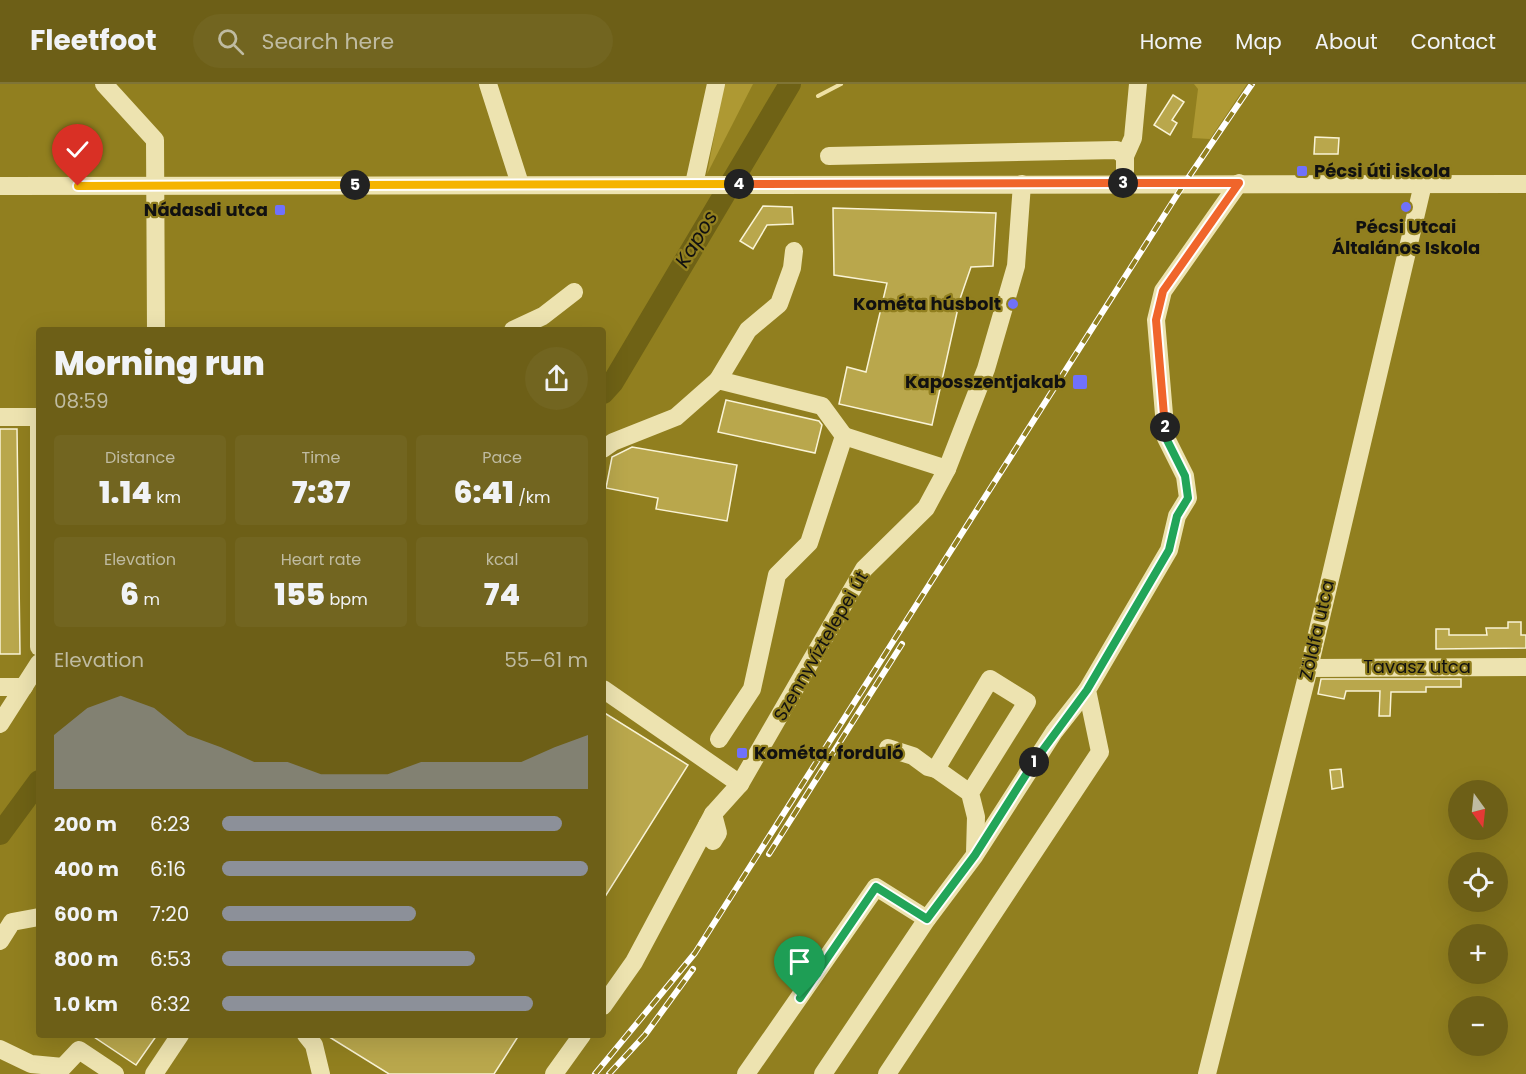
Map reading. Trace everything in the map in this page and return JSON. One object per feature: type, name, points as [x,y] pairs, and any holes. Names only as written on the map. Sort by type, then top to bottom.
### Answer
[{"type":"street","points":[[104,84],[155,140],[156,327]]},
{"type":"street","points":[[488,84],[520,184]]},
{"type":"street","points":[[702,184],[716,84]]},
{"type":"street","points":[[1125,183],[1125,156],[1136,124],[1138,84]]},
{"type":"street","points":[[829,156],[1117,150],[1125,156]]},
{"type":"street","points":[[823,1074],[927,919],[975,855],[1054,732],[1087,690],[1169,550],[1177,516],[1188,498],[1185,476],[1166,438],[1156,320],[1163,291],[1239,183]]},
{"type":"street","name":"Szennyvíztelepei út","points":[[606,1002],[634,962],[710,819],[740,784],[864,568],[926,508],[947,469],[986,369],[1016,266],[1022,184]]},
{"type":"street","name":"Zöldfa utca","points":[[1207,1074],[1308,668],[1423,184]]},
{"type":"street","points":[[0,186],[1526,184]]},
{"type":"street","points":[[606,447],[676,417],[718,380],[748,330],[779,304],[792,268],[794,251]]},
{"type":"street","points":[[519,327],[543,316],[574,292]]},
{"type":"street","points":[[718,380],[822,406],[844,436],[947,469]]},
{"type":"street","points":[[0,417],[36,417]]},
{"type":"street","points":[[719,739],[752,689],[777,575],[809,543],[844,436]]},
{"type":"street","name":"Tavasz utca","points":[[1308,668],[1526,666]]},
{"type":"street","points":[[0,724],[36,668]]},
{"type":"street","points":[[936,769],[990,679],[1027,702],[970,793]]},
{"type":"street","points":[[0,687],[24,687]]},
{"type":"street","points":[[887,1074],[1100,752],[1087,690]]},
{"type":"street","points":[[606,691],[740,784]]},
{"type":"street","points":[[888,748],[913,756],[970,793],[976,817],[975,855]]},
{"type":"street","points":[[746,1074],[876,887],[927,919]]},
{"type":"street","points":[[0,941],[12,922],[36,918]]},
{"type":"street","points":[[154,1074],[178,1038]]},
{"type":"street","points":[[308,1038],[314,1045],[321,1074]]},
{"type":"street","points":[[554,1074],[580,1038]]},
{"type":"street","points":[[0,1049],[31,1064],[63,1067],[79,1050],[115,1074]]},
{"type":"shaded area","points":[[724,84],[753,84],[707,174]]},
{"type":"shaded area","points":[[1194,84],[1247,84],[1210,139],[1192,138],[1198,89]]},
{"type":"building","points":[[1173,95],[1184,102],[1172,120],[1177,123],[1170,135],[1154,125]]},
{"type":"building","points":[[1315,137],[1339,138],[1338,154],[1314,154]]},
{"type":"building","points":[[763,206],[792,207],[793,224],[767,225],[753,249],[740,241]]},
{"type":"building","points":[[833,208],[996,213],[993,266],[971,267],[960,299],[932,425],[839,404],[847,367],[866,372],[887,283],[834,275]]},
{"type":"building","points":[[726,400],[819,421],[822,425],[815,453],[718,432]]},
{"type":"building","points":[[0,429],[17,429],[20,654],[0,654]]},
{"type":"building","points":[[632,447],[737,465],[727,521],[656,509],[658,498],[606,488],[612,457]]},
{"type":"building","points":[[1508,622],[1521,622],[1521,635],[1526,635],[1526,648],[1436,649],[1436,629],[1449,629],[1449,635],[1487,635],[1486,628],[1508,628]]},
{"type":"building","points":[[1321,679],[1461,679],[1461,687],[1426,687],[1426,692],[1391,692],[1390,716],[1379,716],[1380,691],[1346,691],[1344,699],[1318,694]]},
{"type":"building","points":[[606,714],[688,765],[606,895]]},
{"type":"building","points":[[1341,769],[1343,787],[1332,789],[1330,770]]},
{"type":"building","points":[[96,1038],[155,1038],[136,1065]]},
{"type":"building","points":[[331,1038],[517,1038],[494,1074],[389,1074]]},
{"type":"waterway","name":"Kapos","points":[[606,390],[613,382],[790,84]]},
{"type":"waterway","points":[[818,96],[841,84]]},
{"type":"waterway","name":"Kapos","points":[[0,834],[36,785]]},
{"type":"railway","points":[[595,1074],[695,953],[1184,184],[1252,84]]},
{"type":"railway","points":[[769,854],[902,644]]},
{"type":"railway","points":[[609,1074],[645,1035],[693,969]]},
{"type":"place","name":"Pécsi úti iskola","points":[[1302,171]]},
{"type":"place","name":"Pécsi Utcai Általános Iskola","points":[[1406,207]]},
{"type":"place","name":"Nádasdi utca","points":[[280,210]]},
{"type":"place","name":"Kométa húsbolt","points":[[1013,304]]},
{"type":"place","name":"Kaposszentjakab","points":[[1080,382]]},
{"type":"place","name":"Kométa, forduló","points":[[742,753]]},
{"type":"route","points":[[78,186],[1239,183],[1163,291],[1156,320],[1166,438],[1185,476],[1188,498],[1177,516],[1169,550],[1087,690],[1054,732],[975,855],[927,919],[876,887],[800,998]]}]
